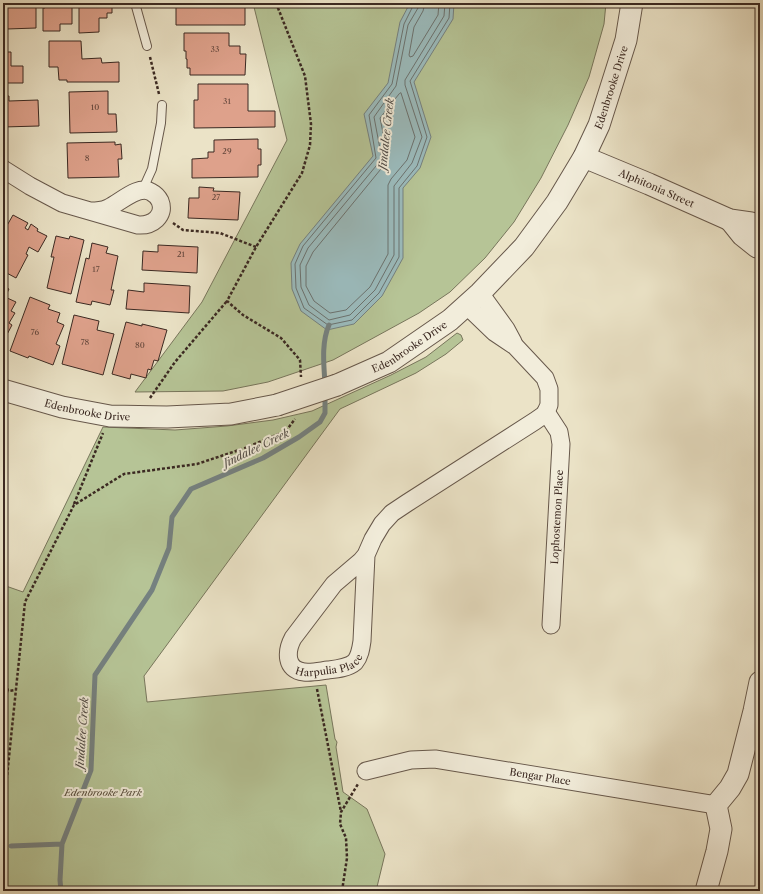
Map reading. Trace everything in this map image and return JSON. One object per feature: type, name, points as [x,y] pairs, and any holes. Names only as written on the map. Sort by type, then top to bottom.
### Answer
[{"type":"street","name":"Edenbrooke Drive","points":[[3,390],[62,407],[110,416],[167,417],[231,414],[277,405],[338,385],[389,362],[450,320],[474,300],[524,247],[557,202],[584,157],[599,125],[626,40],[632,3]]},
{"type":"street","name":"Alphitonia Street","points":[[584,157],[730,220],[760,226]]},
{"type":"street","points":[[3,169],[30,186],[62,203],[90,211],[140,225],[151,224],[155,221],[160,214],[161,205],[159,199],[150,191],[143,189],[136,191],[108,208],[90,211]]},
{"type":"street","name":"Alphitonia Street","points":[[730,220],[742,235],[759,245]]},
{"type":"street","points":[[474,300],[506,329],[515,346],[538,370],[546,381],[549,389],[549,405],[546,412]]},
{"type":"street","name":"Harpulia Place","points":[[366,555],[364,631],[361,649],[354,662],[349,666],[314,672],[299,671],[291,666],[288,655],[290,643],[334,584],[366,555],[378,530],[392,513],[529,425],[546,412]]},
{"type":"street","name":"Lophostemon Place","points":[[546,412],[559,432],[561,444],[551,625]]},
{"type":"street","points":[[706,891],[717,851],[721,829],[716,805],[730,788],[738,774],[760,682]]},
{"type":"street","name":"Bengar Place","points":[[366,771],[412,760],[435,759],[716,805]]},
{"type":"lane","points":[[135,3],[147,46]]},
{"type":"lane","points":[[143,189],[152,169],[161,123],[162,105]]},
{"type":"path","points":[[149,399],[175,362],[227,301],[256,247],[302,173],[310,145],[312,124],[305,76],[276,3]]},
{"type":"path","points":[[147,46],[162,105]]},
{"type":"path","points":[[160,214],[183,230],[220,234],[256,247]]},
{"type":"path","points":[[227,301],[242,314],[281,338],[300,360],[301,381]]},
{"type":"path","points":[[74,505],[124,474],[197,464],[245,448],[286,431],[299,414]]},
{"type":"path","points":[[3,815],[25,602],[74,505],[104,432]]},
{"type":"path","points":[[3,669],[8,691],[16,690]]},
{"type":"path","points":[[314,672],[341,812],[340,824],[346,838],[347,858],[342,891]]},
{"type":"path","points":[[341,812],[366,771]]},
{"type":"green space","points":[[253,3],[606,3],[604,24],[589,77],[568,125],[541,178],[514,222],[485,258],[450,292],[419,313],[333,360],[268,382],[223,391],[135,392],[202,302],[287,140]]},
{"type":"green space","name":"Edenbrooke Park","points":[[457,333],[461,335],[463,340],[446,354],[416,373],[340,409],[144,676],[147,702],[326,685],[335,739],[337,742],[336,747],[343,792],[367,809],[385,854],[376,891],[3,891],[3,585],[23,592],[103,427],[175,430],[227,426],[273,420],[312,411],[391,375],[426,357]]},
{"type":"water","points":[[410,3],[454,3],[453,19],[414,82],[431,137],[420,168],[403,188],[403,258],[382,296],[354,324],[327,330],[301,311],[292,289],[291,263],[300,244],[373,156],[364,114],[388,83],[400,22]]},
{"type":"building","points":[[7,3],[36,3],[36,28],[7,29]]},
{"type":"building","points":[[45,3],[72,3],[72,24],[60,24],[60,31],[43,31],[43,8],[45,8]]},
{"type":"building","points":[[79,3],[112,3],[112,13],[107,13],[107,18],[99,18],[99,32],[79,33]]},
{"type":"building","points":[[179,3],[245,3],[245,25],[176,25],[176,6],[179,6]]},
{"type":"building","points":[[184,33],[229,33],[229,46],[240,46],[240,54],[246,54],[245,75],[190,75],[190,68],[187,68],[186,51],[184,51]]},
{"type":"building","points":[[49,41],[81,41],[82,59],[101,58],[102,63],[119,62],[119,82],[67,82],[67,80],[59,80],[58,67],[49,67]]},
{"type":"building","points":[[3,52],[11,52],[11,66],[23,66],[23,83],[3,83]]},
{"type":"building","points":[[198,84],[248,84],[248,111],[275,111],[275,127],[194,128],[194,100],[198,100]]},
{"type":"building","points":[[108,91],[108,114],[116,114],[117,132],[70,133],[69,92]]},
{"type":"building","points":[[3,96],[9,96],[9,101],[38,100],[39,126],[3,127]]},
{"type":"building","points":[[258,139],[258,149],[261,149],[261,165],[258,165],[258,177],[192,178],[192,159],[208,158],[208,152],[214,152],[214,140]]},
{"type":"building","points":[[115,142],[115,145],[121,144],[122,159],[118,159],[119,177],[68,178],[67,143]]},
{"type":"building","points":[[199,187],[214,188],[213,191],[240,192],[238,220],[188,218],[189,198],[199,198]]},
{"type":"building","points":[[13,215],[28,223],[25,228],[28,230],[31,224],[38,229],[37,231],[47,236],[38,252],[29,247],[26,254],[28,255],[16,278],[3,271],[3,236],[6,230],[5,229]]},
{"type":"building","points":[[56,236],[69,239],[70,236],[84,240],[71,294],[47,288],[54,257],[51,257]]},
{"type":"building","points":[[92,243],[108,247],[106,253],[118,256],[111,290],[114,290],[110,305],[92,301],[91,305],[76,302],[86,258],[89,259]]},
{"type":"building","points":[[158,245],[198,247],[197,273],[142,270],[143,251],[158,252]]},
{"type":"building","points":[[144,283],[190,286],[189,313],[126,309],[128,290],[144,292]]},
{"type":"building","points":[[3,286],[9,289],[5,297],[16,302],[11,311],[15,313],[9,323],[12,325],[3,342]]},
{"type":"building","points":[[30,297],[50,305],[48,309],[60,313],[57,322],[64,325],[56,344],[60,346],[53,365],[10,351]]},
{"type":"building","points":[[74,315],[99,321],[97,330],[114,334],[103,375],[62,364]]},
{"type":"building","points":[[126,322],[167,330],[158,361],[154,360],[151,370],[148,369],[146,378],[131,374],[130,379],[112,374]]},
{"type":"waterway","name":"Jindalee Creek","points":[[325,384],[324,347],[326,332],[329,325]]},
{"type":"waterway","name":"Jindalee Creek","points":[[61,891],[60,880],[62,844],[91,770],[95,675],[152,590],[169,548],[172,517],[191,489],[263,458],[299,437],[320,422],[325,413],[325,394]]},
{"type":"waterway","points":[[11,846],[62,844]]}]
